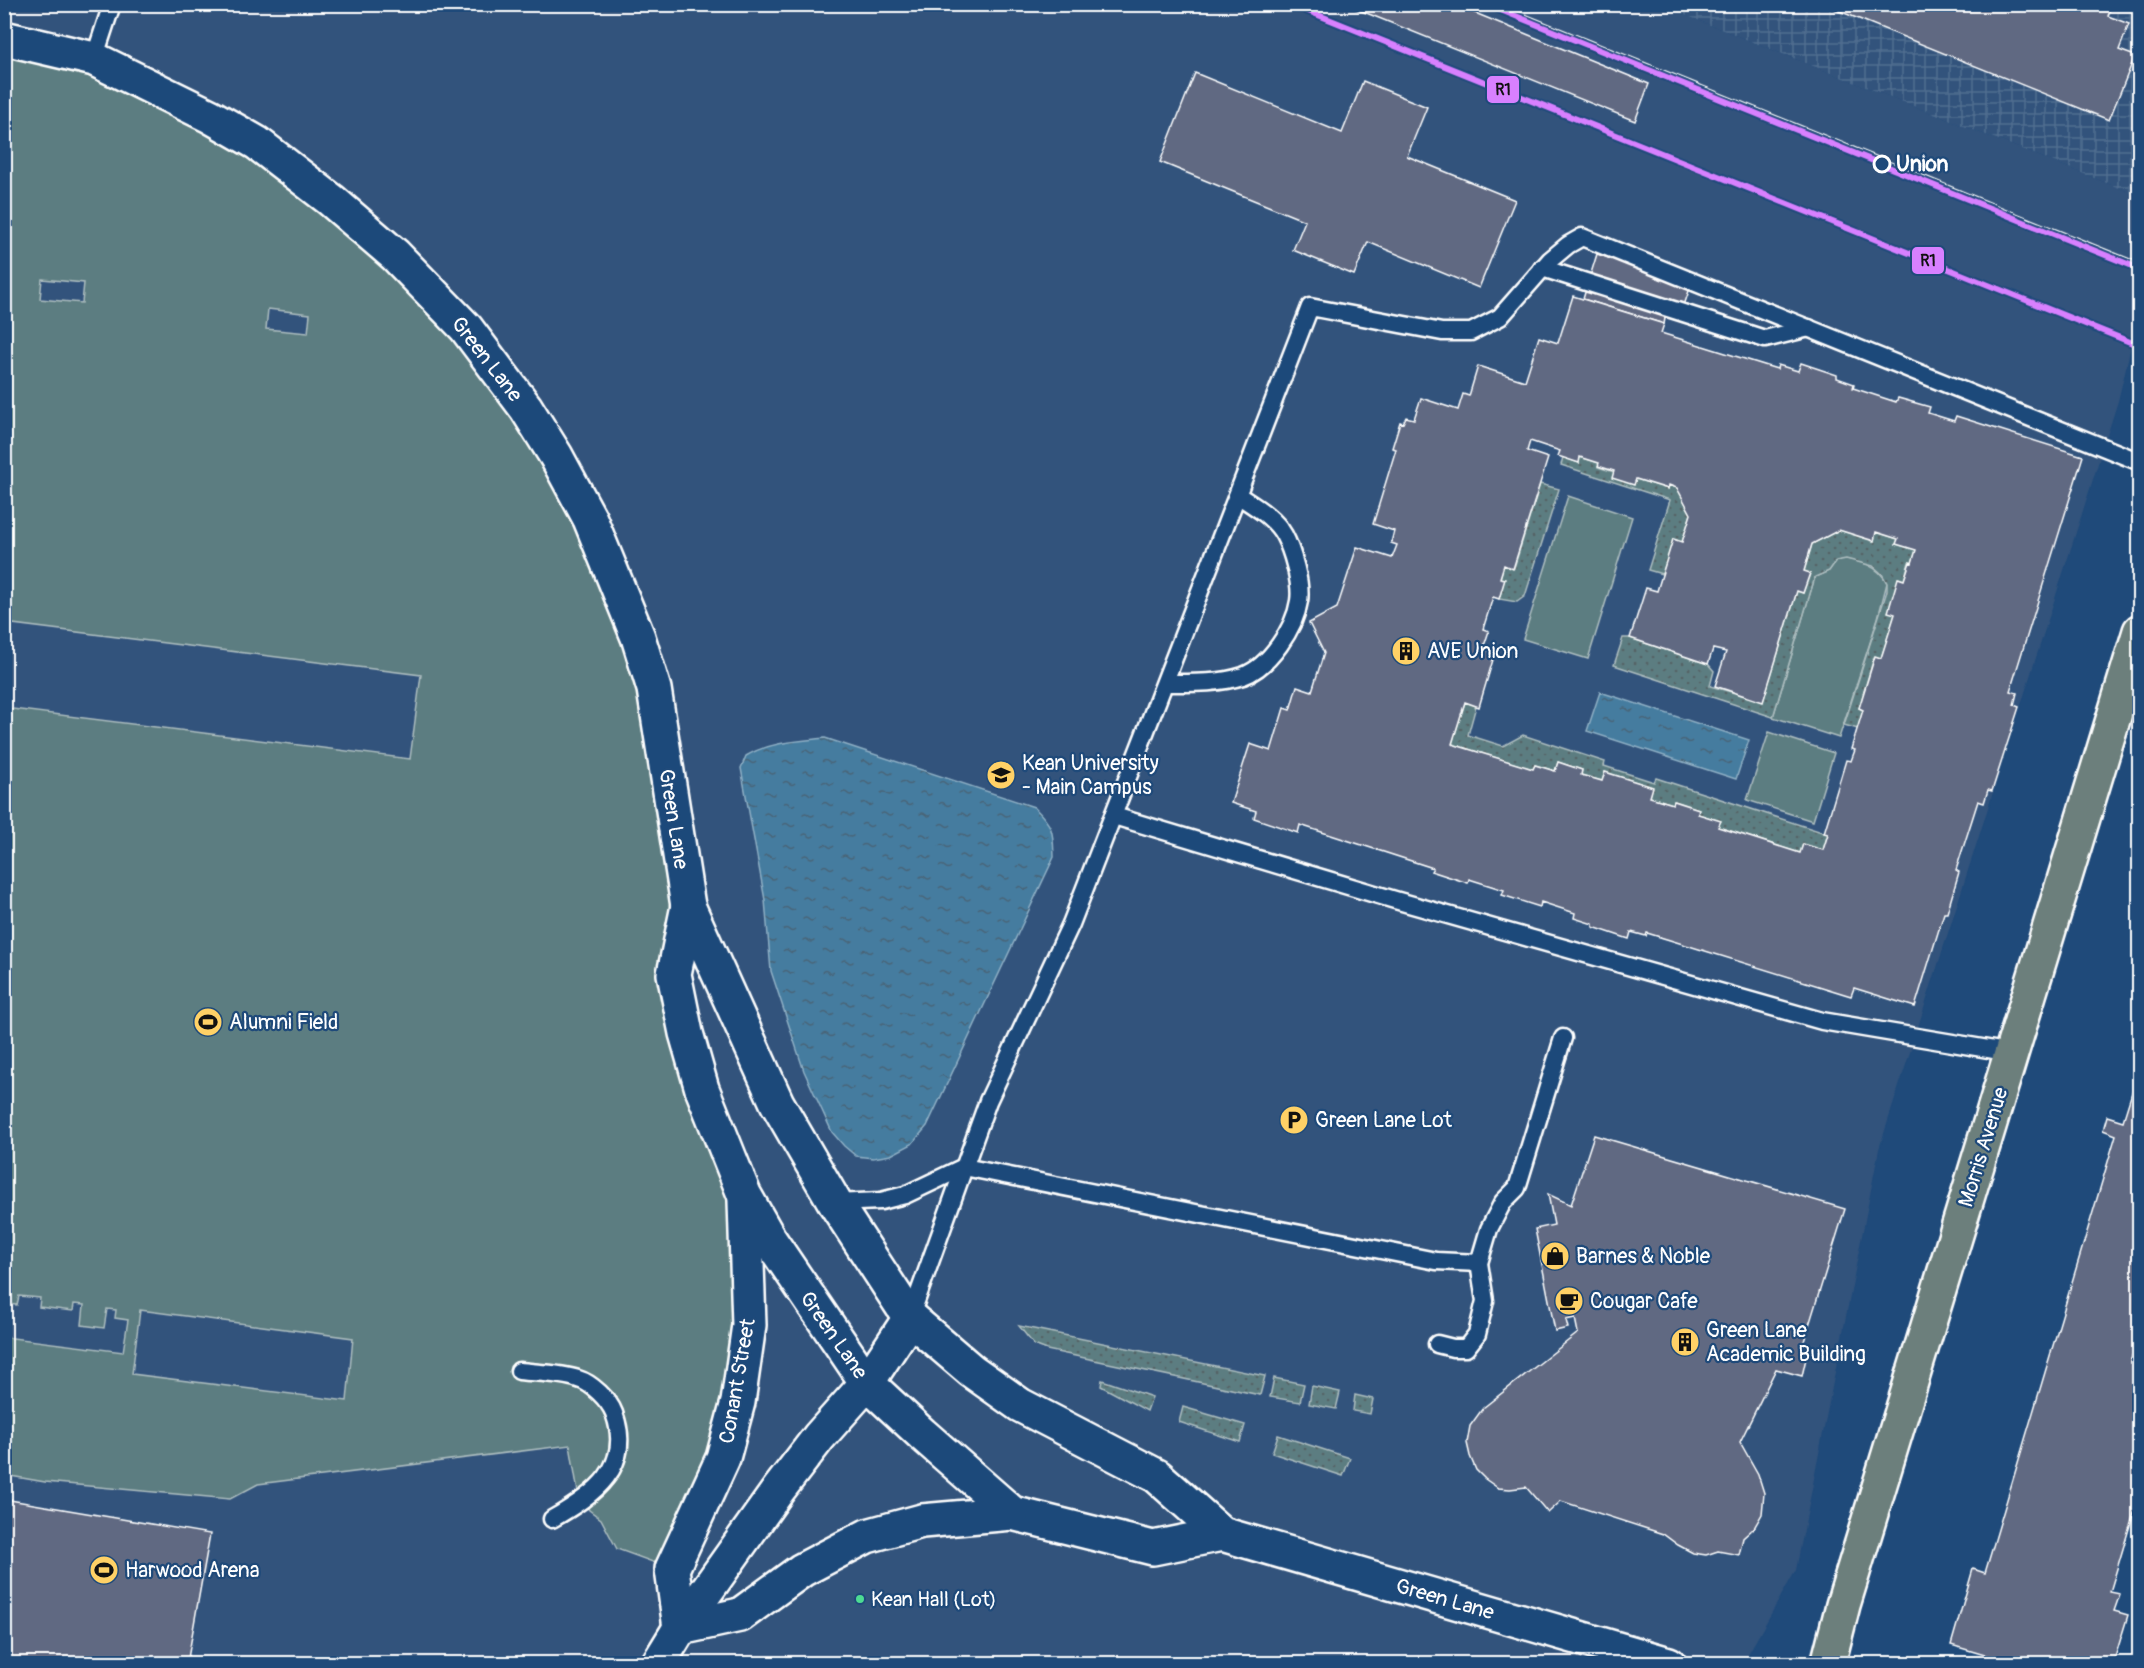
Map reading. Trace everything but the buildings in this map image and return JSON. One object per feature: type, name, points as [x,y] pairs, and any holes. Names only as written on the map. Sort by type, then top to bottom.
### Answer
[{"type":"main road","name":"Morris Avenue","points":[[1828,1664],[1843,1605],[2139,631]]},
{"type":"street","name":"Green Lane","points":[[4,38],[94,59],[210,116],[256,143],[331,200],[395,255],[466,328],[526,408],[556,456],[590,519],[638,637],[654,689],[688,906],[777,1103],[835,1203],[910,1318],[972,1371],[1020,1405],[1156,1476],[1222,1534],[1669,1664]]},
{"type":"street","name":"Green Lane","points":[[688,906],[674,974],[686,1033],[702,1089],[744,1194],[770,1240],[867,1383],[1012,1513],[1153,1548],[1222,1534]]},
{"type":"street","name":"Conant Street","points":[[680,1628],[672,1569],[723,1458],[738,1402],[750,1325],[744,1194]]},
{"type":"street","points":[[658,1664],[680,1628],[779,1489],[819,1437],[867,1383],[910,1318]]},
{"type":"street","points":[[680,1628],[740,1615],[802,1570],[867,1536],[922,1521],[1012,1513]]},
{"type":"lane","points":[[94,59],[112,4]]},
{"type":"lane","points":[[910,1318],[988,1101],[1071,924],[1239,496],[1310,307],[1442,332],[1471,332],[1500,317],[1542,268],[1568,245],[1582,237],[2139,462]]},
{"type":"lane","points":[[1542,268],[1765,339],[1809,328]]},
{"type":"lane","points":[[1165,683],[1208,683],[1245,675],[1271,657],[1288,631],[1300,600],[1295,562],[1283,532],[1262,511],[1239,496]]},
{"type":"lane","points":[[1114,816],[1395,900],[1822,1021],[2012,1053]]},
{"type":"lane","points":[[1437,1344],[1466,1348],[1477,1334],[1485,1300],[1479,1263],[1489,1229],[1503,1202],[1517,1188],[1563,1038]]},
{"type":"lane","points":[[835,1203],[881,1201],[905,1195],[964,1167],[1436,1261],[1479,1263]]},
{"type":"lane","points":[[519,1371],[579,1379],[596,1390],[611,1407],[619,1427],[620,1448],[615,1465],[605,1480],[580,1503],[552,1519]]},
{"type":"shaded area","name":"Kean University - Main Campus","points":[[5,5],[1660,5],[2139,196],[2139,313],[2118,401],[1879,1149],[1796,1570],[1743,1663],[5,1664]]},
{"type":"shaded area","points":[[1660,5],[2139,5],[2139,196]]},
{"type":"green space","points":[[5,34],[210,116],[466,328],[609,565],[688,906],[674,974],[744,1194],[749,1325],[672,1569],[617,1549],[601,1519],[589,1510],[578,1492],[570,1445],[258,1484],[230,1499],[45,1482],[5,1475],[5,1337],[123,1352],[128,1320],[115,1318],[116,1310],[107,1309],[104,1328],[82,1325],[84,1305],[74,1304],[73,1311],[39,1307],[40,1298],[19,1296],[17,1305],[5,1304],[5,708],[410,759],[421,675],[5,623]],"holes":[[[42,279],[84,283],[82,303],[40,299]],[[268,309],[310,314],[308,333],[266,329]],[[140,1310],[353,1338],[347,1401],[132,1374]]]},
{"type":"green space","points":[[1563,457],[1579,463],[1580,457],[1599,463],[1598,467],[1668,489],[1669,485],[1677,488],[1691,514],[1682,542],[1674,539],[1662,574],[1648,570],[1670,500],[1561,465]]},
{"type":"green space","points":[[1540,484],[1559,489],[1525,596],[1517,602],[1499,599],[1504,580],[1500,578],[1504,565],[1514,568]]},
{"type":"green space","points":[[1568,496],[1632,517],[1588,659],[1523,639]]},
{"type":"green space","points":[[1839,530],[1873,541],[1876,532],[1898,539],[1896,544],[1916,550],[1912,563],[1909,562],[1904,580],[1899,578],[1895,614],[1881,658],[1874,657],[1859,708],[1863,710],[1858,729],[1844,725],[1887,591],[1887,583],[1882,574],[1873,566],[1846,559],[1836,561],[1829,571],[1815,577],[1773,717],[1614,665],[1623,638],[1630,638],[1708,664],[1714,671],[1710,686],[1763,701],[1797,591],[1803,593],[1810,574],[1804,571],[1812,544]]},
{"type":"green space","points":[[1841,558],[1862,562],[1874,568],[1887,583],[1839,738],[1773,717],[1815,577],[1829,571]]},
{"type":"green space","points":[[1465,702],[1476,706],[1468,735],[1503,746],[1523,735],[1605,762],[1604,766],[1654,782],[1656,778],[1828,834],[1823,850],[1803,844],[1800,853],[1718,827],[1720,821],[1698,814],[1699,809],[1675,801],[1673,804],[1650,797],[1652,787],[1605,772],[1602,781],[1581,775],[1582,770],[1558,762],[1555,771],[1535,765],[1533,769],[1452,744]]},
{"type":"green space","points":[[1769,732],[1834,753],[1813,821],[1747,800]]},
{"type":"green space","points":[[1019,1326],[1265,1376],[1260,1395],[1047,1350],[1034,1345]]},
{"type":"green space","points":[[1274,1378],[1304,1384],[1300,1402],[1270,1397]]},
{"type":"green space","points":[[1102,1380],[1152,1397],[1147,1411],[1101,1386]]},
{"type":"green space","points":[[1312,1386],[1340,1392],[1336,1409],[1309,1404]]},
{"type":"green space","points":[[1355,1395],[1373,1399],[1370,1414],[1353,1411]]},
{"type":"green space","points":[[1183,1407],[1245,1425],[1240,1442],[1179,1422]]},
{"type":"green space","points":[[1278,1435],[1350,1458],[1343,1476],[1272,1453]]},
{"type":"water","points":[[1600,692],[1749,740],[1736,779],[1587,731]]},
{"type":"water","points":[[825,738],[1034,807],[1049,825],[1053,841],[1054,857],[927,1126],[912,1144],[891,1155],[873,1158],[856,1156],[832,1132],[804,1071],[771,971],[765,900],[741,768],[746,756],[755,751],[784,743]]},
{"type":"railway","points":[[1291,4],[2140,346]]},
{"type":"railway","points":[[1493,4],[2140,266]]},
{"type":"transit line","name":"R1","points":[[1291,4],[2140,346]]},
{"type":"transit line","name":"R1","points":[[1486,4],[2140,269]]},
{"type":"place","name":"Union","points":[[1882,164]]},
{"type":"place","name":"AVE Union","points":[[1406,651]]},
{"type":"place","name":"Kean University - Main Campus","points":[[1001,775]]},
{"type":"place","name":"Alumni Field","points":[[208,1022]]},
{"type":"place","name":"Green Lane Lot","points":[[1294,1120]]},
{"type":"place","name":"Barnes & Noble","points":[[1555,1256]]},
{"type":"place","name":"Cougar Cafe","points":[[1569,1301]]},
{"type":"place","name":"Green Lane Academic Building","points":[[1685,1342]]},
{"type":"place","name":"Harwood Arena","points":[[104,1570]]},
{"type":"place","name":"Kean Hall (Lot)","points":[[860,1599]]}]
